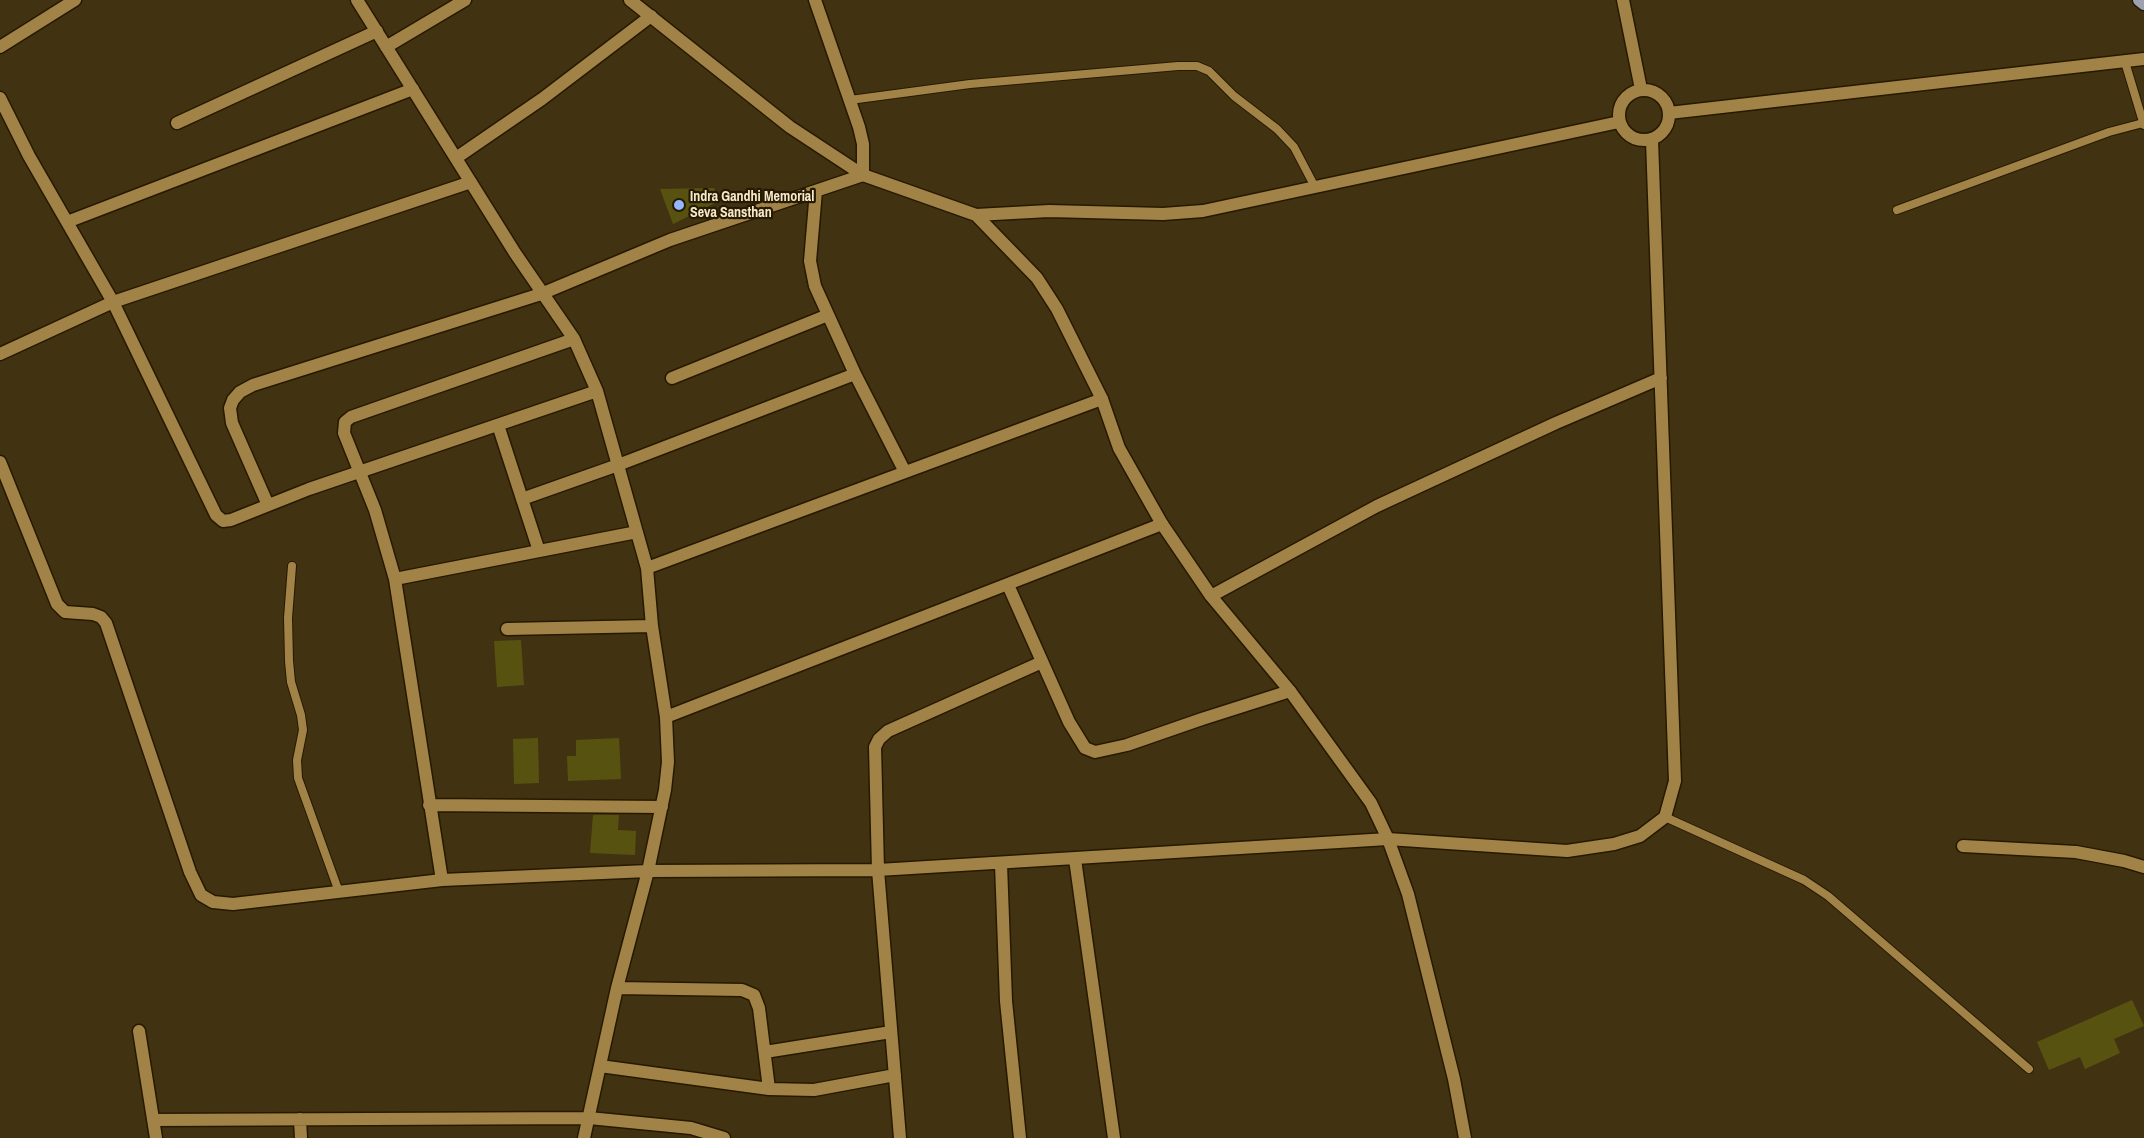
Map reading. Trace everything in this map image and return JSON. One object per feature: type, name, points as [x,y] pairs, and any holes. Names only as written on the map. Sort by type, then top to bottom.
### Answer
[{"type":"main road","points":[[2139,0],[2144,4]]},
{"type":"street","points":[[0,47],[75,0]]},
{"type":"street","points":[[357,0],[541,294],[574,339],[597,391],[647,568],[652,626],[666,717],[668,762],[662,807],[648,871],[617,988],[584,1138]]},
{"type":"street","points":[[386,46],[465,0]]},
{"type":"street","points":[[630,0],[790,127],[863,175],[976,215],[1049,211],[1163,214],[1202,211],[1619,122]]},
{"type":"street","points":[[815,0],[850,100],[863,144],[863,175]]},
{"type":"street","points":[[1623,0],[1641,90]]},
{"type":"street","points":[[456,158],[542,99],[651,16]]},
{"type":"street","points":[[176,123],[377,31]]},
{"type":"street","points":[[1669,112],[2144,59]]},
{"type":"street","points":[[67,222],[413,89]]},
{"type":"street","points":[[1650,89],[1657,94],[1665,103],[1669,112],[1667,126],[1663,132],[1652,140],[1637,140],[1626,133],[1619,122],[1623,100],[1629,93],[1641,90],[1650,89]]},
{"type":"street","points":[[0,98],[29,156],[113,302],[216,515],[223,521],[231,520],[359,472],[597,391]]},
{"type":"street","points":[[0,462],[57,604],[65,612],[93,614],[101,617],[106,623],[190,872],[201,895],[213,902],[233,904],[442,880],[648,871],[878,870],[1001,864],[1388,838],[1567,851],[1614,844],[1640,836],[1665,817],[1675,781],[1652,140]]},
{"type":"street","points":[[268,505],[232,423],[230,408],[233,400],[240,392],[253,385],[541,294],[670,240],[863,175]]},
{"type":"street","points":[[0,354],[113,302],[471,182]]},
{"type":"street","points":[[816,191],[810,261],[815,286],[855,374],[905,472]]},
{"type":"street","points":[[976,215],[1037,278],[1057,309],[1102,399],[1119,448],[1162,524],[1211,596],[1290,691],[1371,803],[1388,838],[1408,894],[1454,1079],[1465,1138]]},
{"type":"street","points":[[672,378],[828,315]]},
{"type":"street","points":[[442,880],[395,579],[374,510],[344,433],[345,422],[351,417],[574,339]]},
{"type":"street","points":[[522,499],[618,465],[855,374]]},
{"type":"street","points":[[1211,596],[1376,506],[1556,423],[1661,378]]},
{"type":"street","points":[[647,568],[1102,399]]},
{"type":"street","points":[[498,425],[539,551]]},
{"type":"street","points":[[666,717],[1162,524]]},
{"type":"street","points":[[395,579],[637,532]]},
{"type":"street","points":[[1008,584],[1069,722],[1085,748],[1095,752],[1127,746],[1202,719],[1290,691]]},
{"type":"street","points":[[506,629],[652,626]]},
{"type":"street","points":[[900,1138],[878,870],[875,747],[879,739],[888,731],[1042,662]]},
{"type":"street","points":[[430,805],[662,807]]},
{"type":"street","points":[[1963,846],[2076,852],[2124,861],[2144,868]]},
{"type":"street","points":[[1076,859],[1114,1138]]},
{"type":"street","points":[[1001,864],[1006,1001],[1020,1138]]},
{"type":"street","points":[[617,988],[742,990],[754,995],[759,1008],[770,1089]]},
{"type":"street","points":[[139,1030],[156,1138]]},
{"type":"street","points":[[765,1052],[891,1032]]},
{"type":"street","points":[[600,1066],[770,1089],[814,1090],[895,1075]]},
{"type":"street","points":[[153,1120],[588,1118],[691,1128],[724,1138]]},
{"type":"street","points":[[300,1119],[301,1138]]},
{"type":"lane","points":[[1897,210],[2109,132],[2143,124],[2125,62]]},
{"type":"lane","points":[[850,100],[970,84],[1178,66],[1197,66],[1209,71],[1234,96],[1276,129],[1294,147],[1315,187]]},
{"type":"lane","points":[[292,566],[288,618],[289,661],[291,682],[302,723],[297,760],[298,778],[339,892]]},
{"type":"lane","points":[[1665,817],[1804,880],[1828,896],[2029,1069]]},
{"type":"building","points":[[714,188],[719,201],[673,224],[660,189]]},
{"type":"building","points":[[521,640],[524,685],[497,687],[494,641]]},
{"type":"building","points":[[538,738],[539,783],[514,784],[513,739]]},
{"type":"building","points":[[619,738],[621,779],[568,781],[567,756],[576,756],[576,740]]},
{"type":"building","points":[[593,815],[619,815],[618,830],[636,831],[635,855],[590,853]]},
{"type":"building","points":[[2132,1000],[2144,1026],[2114,1039],[2120,1053],[2085,1069],[2080,1057],[2049,1070],[2037,1042]]},
{"type":"place","name":"Indra Gandhi Memorial Seva Sansthan","points":[[679,205]]}]
